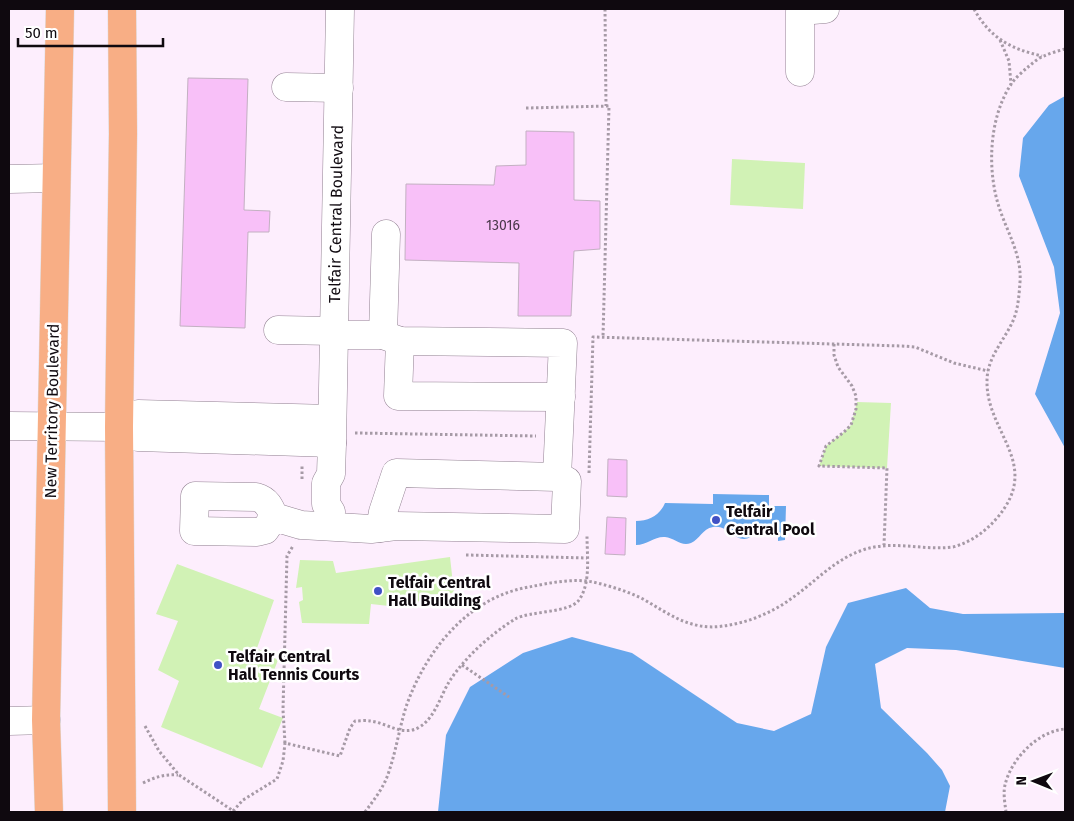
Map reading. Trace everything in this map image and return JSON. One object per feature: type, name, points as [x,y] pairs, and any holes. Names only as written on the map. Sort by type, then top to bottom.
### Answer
[{"type":"main road","name":"New Territory Boulevard","points":[[49,812],[46,720],[60,9]]},
{"type":"main road","points":[[122,9],[123,134],[119,427],[122,812]]},
{"type":"street","name":"Telfair Central Boulevard","points":[[330,519],[335,504],[336,483],[331,474],[340,9]]},
{"type":"street","points":[[800,72],[800,11],[825,9]]},
{"type":"street","points":[[286,87],[339,88]]},
{"type":"street","points":[[9,179],[56,178]]},
{"type":"street","points":[[386,234],[392,338],[398,396],[561,397]]},
{"type":"street","points":[[278,330],[392,338],[563,343],[557,477]]},
{"type":"street","points":[[9,426],[119,427],[138,437],[242,428],[332,431]]},
{"type":"street","points":[[274,517],[300,525],[330,519],[380,528],[396,526],[565,529],[567,482],[557,477],[396,473],[383,512],[380,528]]},
{"type":"street","points":[[9,722],[46,720]]},
{"type":"path","points":[[603,337],[609,106],[606,106],[605,9]]},
{"type":"path","points":[[974,9],[987,27],[1000,40],[1025,52],[1043,56]]},
{"type":"path","points":[[1000,40],[1009,61],[1011,84]]},
{"type":"path","points":[[365,812],[379,793],[387,777],[410,696],[425,666],[455,626],[473,610],[497,595],[549,583],[586,581],[612,586],[641,598],[679,620],[701,627],[722,626],[742,622],[767,613],[791,599],[844,558],[861,550],[884,545],[945,548],[963,544],[989,528],[1010,499],[1014,482],[1014,468],[1011,452],[988,397],[986,380],[993,356],[1013,322],[1019,302],[1020,280],[1019,260],[998,205],[992,163],[992,144],[997,115],[1011,84],[1023,71],[1043,56],[1065,49]]},
{"type":"path","points":[[526,108],[606,106]]},
{"type":"path","points":[[589,474],[593,337],[916,347],[954,363],[988,371]]},
{"type":"path","points":[[834,344],[834,355],[838,367],[852,386],[856,396],[856,409],[851,425],[826,446],[819,466],[887,468],[884,545]]},
{"type":"path","points":[[332,431],[590,437]]},
{"type":"path","points":[[144,724],[159,751],[179,775],[234,812],[243,800],[276,779],[283,761],[285,743],[283,710],[287,556],[300,533],[300,525]]},
{"type":"path","points":[[285,743],[340,756],[350,728],[355,721],[371,721],[399,730],[410,731],[422,726],[431,715],[450,680],[473,652],[516,618],[571,606],[579,600],[586,581],[588,530]]},
{"type":"path","points":[[466,556],[587,558]]},
{"type":"path","points":[[462,665],[509,697]]},
{"type":"path","points":[[1006,812],[1005,786],[1014,761],[1028,747],[1045,736],[1065,729]]},
{"type":"path","points":[[139,790],[144,783],[154,778],[168,774],[179,775]]},
{"type":"green space","points":[[732,159],[805,163],[803,209],[730,205]]},
{"type":"green space","points":[[857,402],[891,403],[887,468],[819,466],[826,446],[851,425]]},
{"type":"green space","name":"Telfair Central Hall Building","points":[[450,557],[454,593],[427,595],[424,602],[400,599],[398,607],[371,604],[369,624],[302,623],[299,602],[303,600],[302,587],[296,588],[300,560],[333,561],[336,573]]},
{"type":"green space","name":"Telfair Central Hall Tennis Courts","points":[[177,564],[274,600],[257,648],[278,660],[259,709],[283,718],[262,768],[161,727],[179,681],[158,670],[178,621],[156,614]]},
{"type":"water","points":[[1065,96],[1065,448],[1035,394],[1060,313],[1054,267],[1019,176],[1023,138],[1049,105]]},
{"type":"water","name":"Telfair Central Pool","points":[[713,494],[769,495],[769,506],[786,506],[785,540],[778,541],[778,536],[767,533],[758,534],[746,539],[740,538],[723,528],[713,527],[687,544],[661,537],[636,545],[636,521],[654,516],[665,503],[713,504]]},
{"type":"water","points":[[906,588],[930,608],[963,614],[1065,613],[1065,668],[956,650],[907,648],[875,664],[881,708],[927,753],[942,770],[950,786],[945,812],[438,812],[446,735],[470,687],[523,653],[572,637],[632,653],[737,723],[774,731],[811,714],[826,647],[848,603]]},
{"type":"building","points":[[188,78],[248,79],[244,210],[270,211],[269,232],[248,232],[245,328],[180,326]]},
{"type":"building","points":[[526,131],[574,132],[574,200],[600,201],[600,249],[574,251],[571,316],[518,316],[519,263],[405,260],[406,184],[494,185],[496,166],[526,165]]},
{"type":"building","points":[[608,459],[627,460],[627,497],[607,496]]},
{"type":"building","points":[[607,517],[626,518],[625,555],[605,554]]},
{"type":"place","name":"Telfair Central Pool","points":[[716,520]]},
{"type":"place","name":"Telfair Central Hall Building","points":[[378,591]]},
{"type":"place","name":"Telfair Central Hall Tennis Courts","points":[[218,665]]}]
